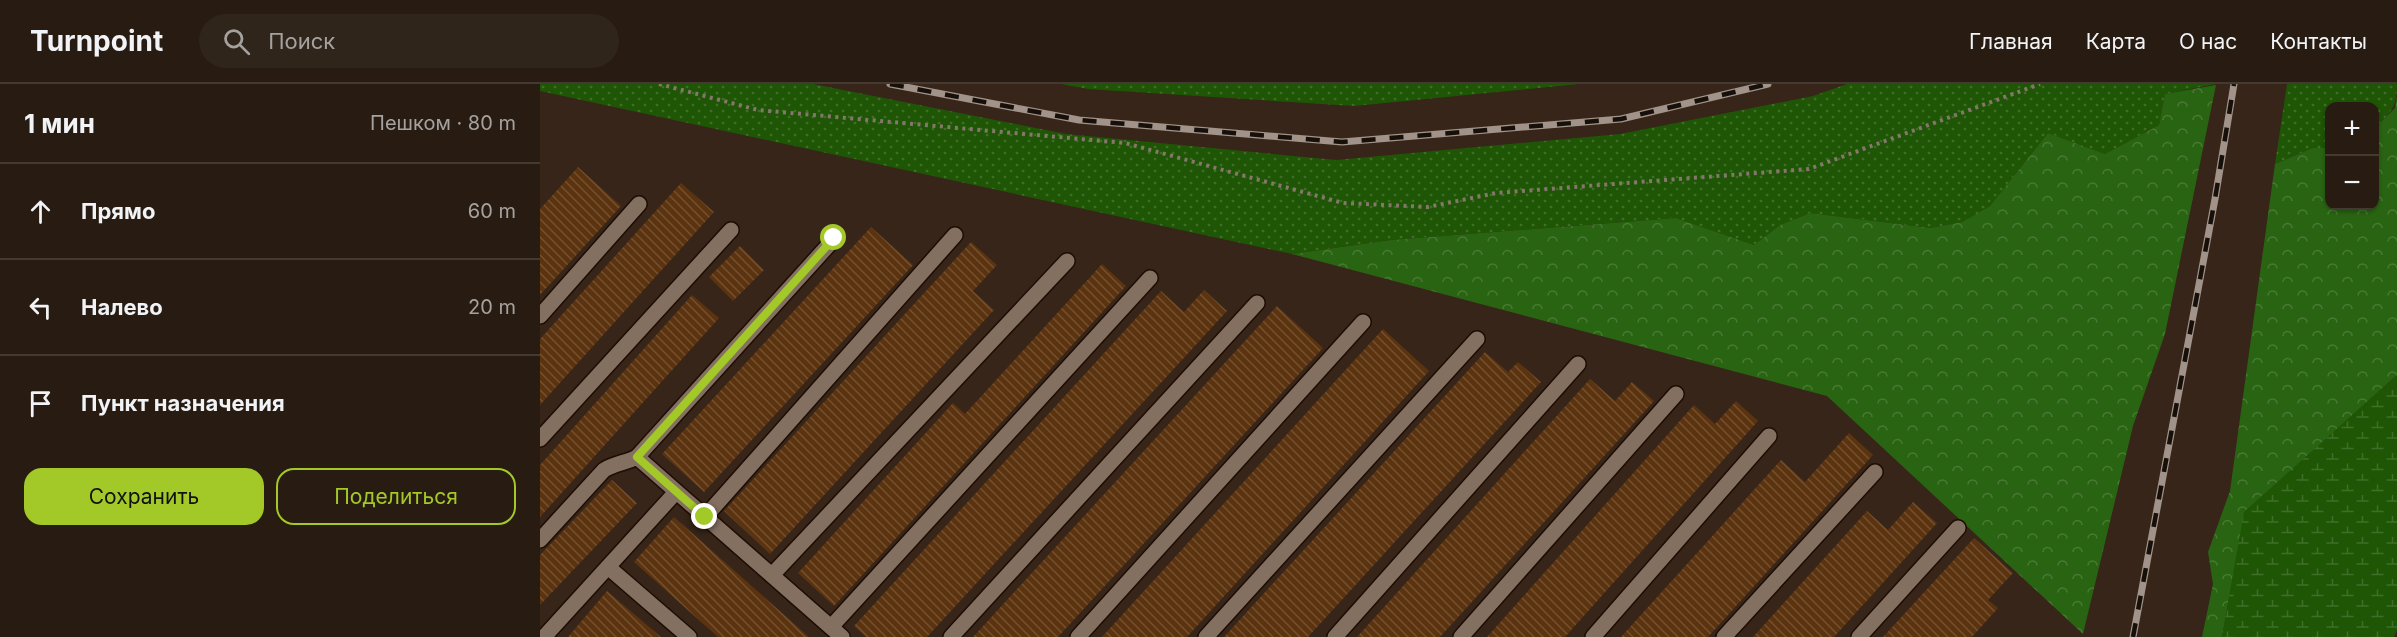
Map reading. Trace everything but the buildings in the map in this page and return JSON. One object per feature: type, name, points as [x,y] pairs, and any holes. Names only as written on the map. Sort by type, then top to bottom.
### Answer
[{"type":"lane","points":[[540,315],[639,204]]},
{"type":"lane","points":[[540,439],[731,230]]},
{"type":"lane","points":[[705,517],[955,235]]},
{"type":"lane","points":[[540,540],[604,471],[613,464],[627,463],[637,457],[834,238]]},
{"type":"lane","points":[[772,575],[1067,261]]},
{"type":"lane","points":[[637,457],[837,632],[1150,278]]},
{"type":"lane","points":[[951,637],[1257,303]]},
{"type":"lane","points":[[1078,637],[1363,322]]},
{"type":"lane","points":[[1206,637],[1477,339]]},
{"type":"lane","points":[[1335,637],[1578,364]]},
{"type":"lane","points":[[1461,637],[1676,394]]},
{"type":"lane","points":[[1593,637],[1769,436]]},
{"type":"lane","points":[[1724,637],[1875,472]]},
{"type":"lane","points":[[542,637],[676,492]]},
{"type":"lane","points":[[1859,637],[1958,528]]},
{"type":"lane","points":[[608,567],[689,637]]},
{"type":"path","points":[[659,84],[758,110],[1125,143],[1343,203],[1428,207],[1496,193],[1809,169],[2040,84]]},
{"type":"green space","points":[[540,84],[813,84],[1066,134],[1336,160],[1620,134],[1813,96],[1847,84],[2216,84],[2165,94],[2159,125],[2105,154],[2048,133],[1990,206],[1962,222],[1931,228],[1810,213],[1780,225],[1754,245],[1676,218],[1391,240],[1292,254],[540,91]]},
{"type":"green space","points":[[1061,84],[1579,84],[1354,106],[1088,89]]},
{"type":"green space","points":[[2287,84],[2397,84],[2396,99],[2392,109],[2379,124],[2379,102],[2325,102],[2325,148],[2313,148],[2275,164]]},
{"type":"green space","points":[[2216,85],[2165,334],[2133,426],[2083,634],[1827,396],[1292,254],[1391,240],[1676,218],[1754,245],[1780,225],[1810,213],[1931,228],[1962,222],[1990,206],[2048,133],[2105,154],[2159,125],[2165,94]]},
{"type":"green space","points":[[2397,96],[2397,375],[2245,512],[2222,637],[2202,637],[2213,584],[2208,552],[2230,491],[2275,164],[2313,148],[2325,148],[2325,210],[2379,210],[2379,124],[2395,108]]},
{"type":"green space","points":[[2397,375],[2397,630],[2394,637],[2222,637],[2244,512]]},
{"type":"railway","points":[[890,84],[1079,120],[1342,142],[1621,119],[1768,84]]},
{"type":"railway","points":[[2133,637],[2215,199],[2234,84]]},
{"type":"route","points":[[705,517],[637,457],[834,238]]}]
